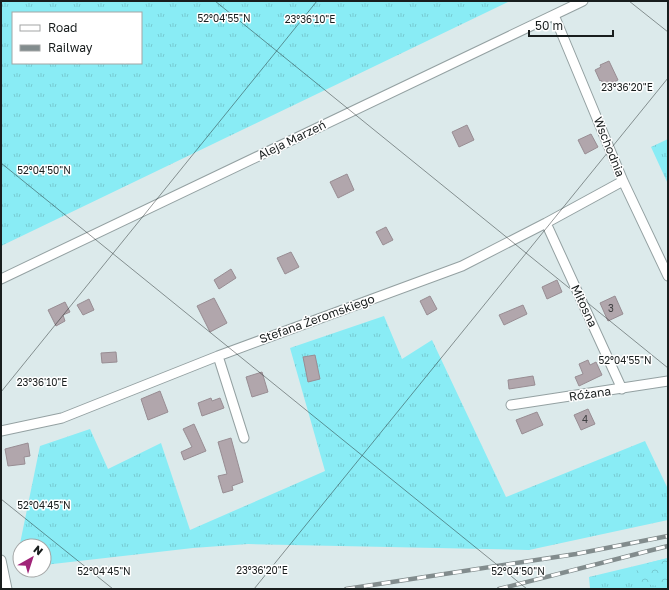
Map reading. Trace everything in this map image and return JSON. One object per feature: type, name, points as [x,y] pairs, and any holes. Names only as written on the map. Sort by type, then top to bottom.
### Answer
[{"type":"street","name":"Aleja Marzeń","points":[[1,279],[584,1]]},
{"type":"street","name":"Wschodnia","points":[[554,16],[623,181],[668,276]]},
{"type":"street","name":"Stefana Żeromskiego","points":[[1,431],[62,418],[218,356],[462,266],[623,181]]},
{"type":"street","name":"Miłosna","points":[[546,223],[622,389]]},
{"type":"street","points":[[218,356],[244,438]]},
{"type":"street","name":"Różana","points":[[511,404],[622,389],[668,381]]},
{"type":"street","points":[[1,560],[7,589]]},
{"type":"green space","points":[[1,1],[510,1],[1,246]]},
{"type":"green space","points":[[668,139],[668,184],[651,147]]},
{"type":"green space","points":[[384,316],[402,359],[432,340],[506,497],[645,441],[668,489],[668,520],[529,550],[248,544],[193,548],[52,564],[52,538],[21,538],[40,446],[90,429],[108,469],[161,443],[190,530],[325,471],[290,348]]},
{"type":"green space","points":[[668,558],[668,589],[590,588],[589,577]]},
{"type":"green space","points":[[668,558],[668,586],[646,584],[636,576],[637,568],[648,563]]},
{"type":"building","points":[[609,61],[618,80],[605,87],[601,80],[600,81],[595,70],[601,67],[600,65]]},
{"type":"building","points":[[467,125],[474,140],[459,147],[452,132]]},
{"type":"building","points":[[591,134],[598,147],[585,154],[578,140]]},
{"type":"building","points":[[347,174],[354,190],[338,198],[330,182]]},
{"type":"building","points":[[386,227],[393,240],[383,245],[376,232]]},
{"type":"building","points":[[291,252],[299,267],[285,274],[277,258]]},
{"type":"building","points":[[231,269],[236,278],[219,289],[214,280]]},
{"type":"building","points":[[557,280],[562,292],[547,299],[542,287]]},
{"type":"building","points":[[430,296],[437,309],[427,315],[420,301]]},
{"type":"building","points":[[615,296],[623,314],[608,321],[600,303]]},
{"type":"building","points":[[214,298],[227,323],[210,332],[197,306]]},
{"type":"building","points":[[89,299],[94,310],[83,315],[77,305]]},
{"type":"building","points":[[65,302],[70,312],[63,315],[65,321],[56,326],[48,310]]},
{"type":"building","points":[[523,305],[527,314],[504,325],[499,315]]},
{"type":"building","points":[[116,352],[117,362],[102,363],[101,353]]},
{"type":"building","points":[[315,355],[320,379],[308,382],[303,357]]},
{"type":"building","points":[[588,360],[590,365],[596,362],[602,375],[579,386],[575,377],[583,374],[579,364]]},
{"type":"building","points":[[262,372],[268,392],[252,397],[246,377]]},
{"type":"building","points":[[533,376],[535,385],[509,389],[508,380]]},
{"type":"building","points":[[160,391],[168,412],[148,420],[141,399]]},
{"type":"building","points":[[211,398],[212,401],[220,398],[224,408],[202,416],[198,403]]},
{"type":"building","points":[[588,409],[595,424],[581,430],[574,415]]},
{"type":"building","points":[[537,412],[543,425],[522,434],[516,420]]},
{"type":"building","points":[[194,424],[206,451],[184,460],[181,452],[192,447],[183,429]]},
{"type":"building","points":[[231,438],[243,482],[232,486],[233,490],[223,493],[218,476],[227,474],[218,442]]},
{"type":"building","points":[[28,443],[30,456],[24,457],[25,464],[8,466],[5,449]]},
{"type":"railway","points":[[346,589],[576,554],[668,536]]},
{"type":"railway","points":[[499,589],[668,546]]}]
